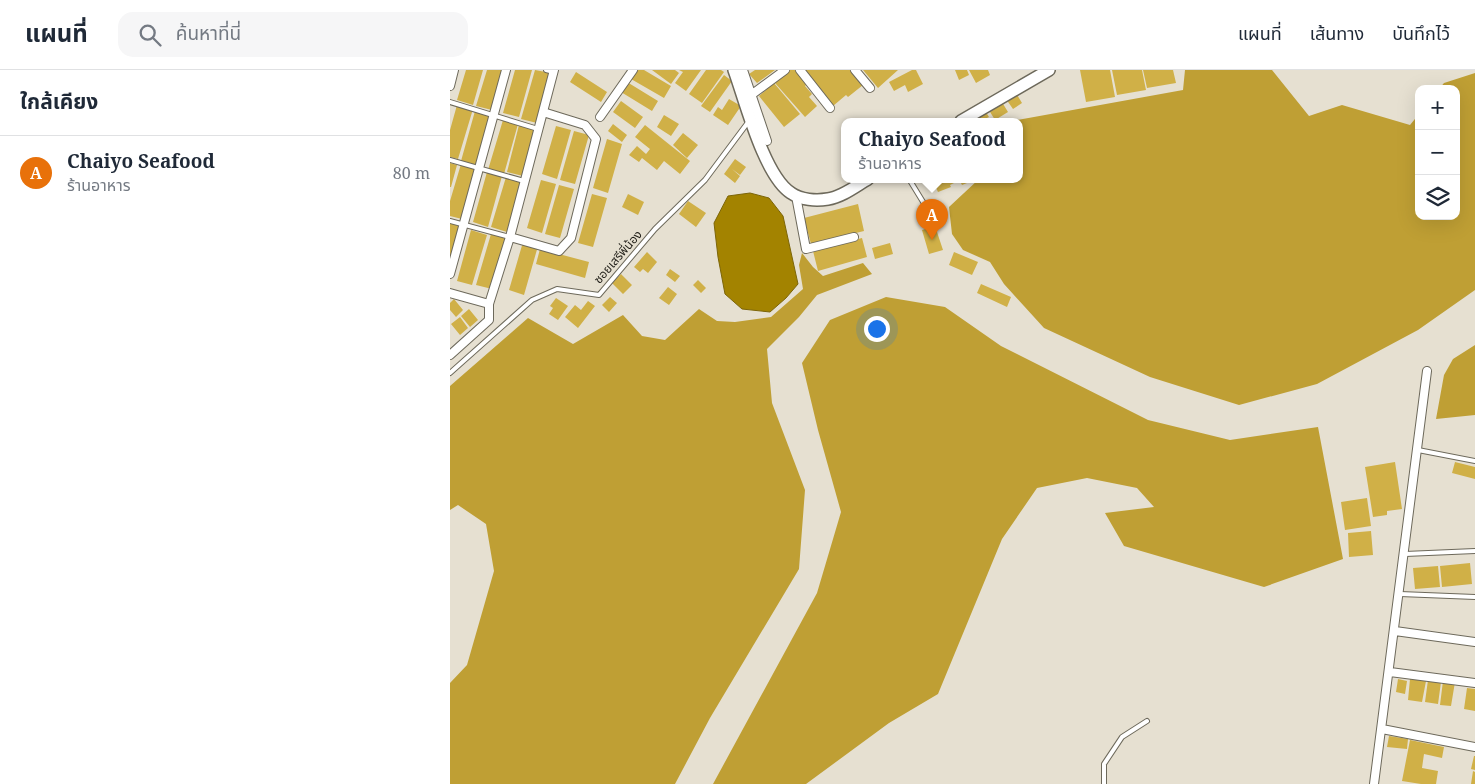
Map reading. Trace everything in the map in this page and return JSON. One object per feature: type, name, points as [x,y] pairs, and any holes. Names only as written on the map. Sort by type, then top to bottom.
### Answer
[{"type":"street","points":[[450,86],[454,70]]},
{"type":"street","points":[[450,274],[506,70]]},
{"type":"street","points":[[600,117],[633,70]]},
{"type":"street","points":[[734,70],[767,141]]},
{"type":"street","points":[[743,70],[751,119],[761,150],[776,177],[789,192],[796,196],[815,200],[830,199],[861,183]]},
{"type":"street","points":[[747,98],[785,70]]},
{"type":"street","points":[[800,70],[830,108]]},
{"type":"street","points":[[856,70],[870,88]]},
{"type":"street","points":[[966,118],[1048,70]]},
{"type":"street","points":[[450,355],[489,320],[489,304],[510,237],[543,112],[551,71]]},
{"type":"street","points":[[510,237],[559,251],[571,238],[596,139],[585,125],[543,112]]},
{"type":"street","points":[[796,196],[806,249],[854,237]]},
{"type":"street","points":[[450,293],[489,304]]},
{"type":"street","points":[[1374,784],[1390,672],[1427,371]]},
{"type":"street","points":[[1395,631],[1475,642]]},
{"type":"street","points":[[1390,672],[1475,684]]},
{"type":"street","points":[[1382,729],[1475,747]]},
{"type":"lane","points":[[450,102],[538,129]]},
{"type":"lane","name":"ซอยเสรีพี่น้อง","points":[[450,373],[532,300],[557,289],[598,295],[655,229],[704,180],[751,119]]},
{"type":"lane","points":[[450,160],[524,181]]},
{"type":"lane","points":[[911,183],[928,210]]},
{"type":"lane","points":[[450,221],[510,237]]},
{"type":"lane","points":[[1418,450],[1475,462]]},
{"type":"lane","points":[[1405,554],[1475,551]]},
{"type":"lane","points":[[1400,594],[1475,597]]},
{"type":"lane","points":[[1104,784],[1104,764],[1122,737],[1147,721]]},
{"type":"shaded area","points":[[1185,70],[1272,70],[1309,116],[1342,105],[1410,125],[1415,119],[1415,220],[1460,220],[1460,85],[1442,85],[1475,73],[1475,290],[1418,330],[1317,384],[1239,405],[1150,377],[1044,328],[1004,284],[990,262],[963,250],[952,234],[949,207],[975,183],[1023,183],[1023,119],[1183,90]]},
{"type":"shaded area","points":[[750,193],[769,198],[783,216],[798,284],[770,312],[742,309],[725,294],[718,257],[714,223],[728,196]]},
{"type":"shaded area","points":[[802,253],[823,276],[863,263],[872,274],[817,295],[799,317],[767,349],[772,403],[805,490],[799,569],[710,718],[675,784],[450,784],[450,683],[467,665],[494,571],[486,524],[458,505],[450,510],[450,386],[528,318],[573,344],[623,315],[642,336],[665,340],[699,309],[717,321],[735,322],[771,317],[803,289],[799,265]]},
{"type":"shaded area","points":[[886,297],[945,307],[1001,346],[1148,420],[1230,440],[1318,427],[1343,559],[1264,587],[1124,546],[1105,513],[1154,507],[1137,488],[1087,478],[1037,488],[1002,539],[938,694],[889,723],[806,784],[713,784],[817,593],[841,512],[802,363],[830,320]]},
{"type":"shaded area","points":[[1475,345],[1475,415],[1436,419],[1444,375],[1453,359]]},
{"type":"building","points":[[466,70],[483,70],[473,105],[457,100]]},
{"type":"building","points":[[487,70],[504,70],[492,110],[476,106]]},
{"type":"building","points":[[515,70],[532,70],[519,117],[503,113]]},
{"type":"building","points":[[535,70],[551,73],[537,123],[521,119]]},
{"type":"building","points":[[636,70],[644,70],[671,86],[664,98],[631,79]]},
{"type":"building","points":[[652,70],[675,70],[679,73],[671,84]]},
{"type":"building","points":[[679,70],[701,70],[686,91],[675,83],[683,72]]},
{"type":"building","points":[[706,70],[721,70],[724,72],[702,103],[689,94]]},
{"type":"building","points":[[755,70],[775,70],[757,83],[749,74]]},
{"type":"building","points":[[790,70],[798,70],[809,82],[805,86],[812,94],[809,97],[817,106],[805,117],[775,83]]},
{"type":"building","points":[[803,70],[850,70],[863,85],[848,97],[846,95],[833,106]]},
{"type":"building","points":[[863,70],[898,70],[878,88]]},
{"type":"building","points":[[912,70],[916,70],[923,84],[908,92],[905,85],[894,91],[889,82]]},
{"type":"building","points":[[955,70],[967,70],[969,75],[959,80]]},
{"type":"building","points":[[969,70],[988,70],[990,75],[976,83]]},
{"type":"building","points":[[1080,70],[1110,70],[1115,97],[1086,102]]},
{"type":"building","points":[[1112,70],[1142,70],[1146,90],[1117,95]]},
{"type":"building","points":[[1143,70],[1173,70],[1176,83],[1147,88]]},
{"type":"building","points":[[576,72],[607,92],[601,102],[570,82]]},
{"type":"building","points":[[724,75],[732,81],[710,112],[701,106]]},
{"type":"building","points":[[627,82],[658,101],[652,111],[621,92]]},
{"type":"building","points":[[774,83],[800,114],[784,127],[759,96]]},
{"type":"building","points":[[1016,93],[1022,103],[1013,109],[1006,99]]},
{"type":"building","points":[[729,99],[741,106],[728,125],[713,115],[718,107],[722,110]]},
{"type":"building","points":[[1000,99],[1008,112],[998,118],[994,118],[987,107]]},
{"type":"building","points":[[621,101],[643,117],[635,128],[613,112]]},
{"type":"building","points":[[457,105],[473,109],[458,159],[450,157],[450,130]]},
{"type":"building","points":[[984,109],[989,117],[979,118],[976,114]]},
{"type":"building","points":[[475,111],[491,115],[476,165],[461,161]]},
{"type":"building","points":[[664,115],[679,124],[671,136],[657,127]]},
{"type":"building","points":[[503,120],[518,124],[504,174],[488,170]]},
{"type":"building","points":[[613,124],[627,135],[622,142],[608,131]]},
{"type":"building","points":[[519,125],[535,129],[523,176],[507,172]]},
{"type":"building","points":[[645,125],[690,161],[680,174],[664,161],[657,170],[642,158],[639,162],[629,155],[637,146],[646,154],[650,149],[635,137]]},
{"type":"building","points":[[556,126],[571,130],[557,179],[542,174]]},
{"type":"building","points":[[574,131],[589,135],[575,184],[560,180]]},
{"type":"building","points":[[683,133],[698,145],[687,158],[673,145]]},
{"type":"building","points":[[607,139],[622,144],[608,193],[593,188]]},
{"type":"building","points":[[735,159],[746,167],[740,175],[732,169],[740,176],[735,183],[724,174]]},
{"type":"building","points":[[450,163],[457,165],[451,187],[450,187]]},
{"type":"building","points":[[461,164],[476,169],[462,219],[450,216],[450,201]]},
{"type":"building","points":[[487,172],[502,176],[488,227],[473,222]]},
{"type":"building","points":[[506,177],[521,181],[507,232],[491,227]]},
{"type":"building","points":[[541,180],[556,184],[542,233],[527,228]]},
{"type":"building","points":[[934,183],[954,183],[950,185],[951,187],[938,192]]},
{"type":"building","points":[[559,185],[574,189],[560,238],[545,234]]},
{"type":"building","points":[[592,194],[607,198],[593,247],[578,243]]},
{"type":"building","points":[[628,194],[644,202],[638,215],[622,207]]},
{"type":"building","points":[[688,201],[706,213],[696,227],[679,214]]},
{"type":"building","points":[[858,204],[864,231],[811,244],[804,218]]},
{"type":"building","points":[[450,223],[460,226],[451,259],[450,259]]},
{"type":"building","points":[[935,226],[943,250],[929,254],[922,230]]},
{"type":"building","points":[[471,230],[487,235],[472,285],[457,281]]},
{"type":"building","points":[[491,234],[506,239],[492,289],[476,285]]},
{"type":"building","points":[[862,238],[867,257],[818,271],[813,251]]},
{"type":"building","points":[[523,242],[538,246],[524,295],[509,290]]},
{"type":"building","points":[[890,243],[893,254],[875,259],[872,248]]},
{"type":"building","points":[[540,249],[589,262],[585,278],[536,264]]},
{"type":"building","points":[[647,252],[657,262],[648,273],[643,269],[640,272],[634,267]]},
{"type":"building","points":[[954,252],[978,262],[972,275],[949,265]]},
{"type":"building","points":[[670,269],[680,276],[675,282],[666,275]]},
{"type":"building","points":[[621,274],[632,285],[623,294],[612,283]]},
{"type":"building","points":[[698,280],[706,288],[701,293],[693,285]]},
{"type":"building","points":[[981,284],[1011,297],[1007,307],[977,293]]},
{"type":"building","points":[[668,287],[677,294],[669,305],[659,298]]},
{"type":"building","points":[[610,297],[617,303],[609,312],[602,305]]},
{"type":"building","points":[[556,298],[568,306],[558,320],[549,314],[553,308],[550,306]]},
{"type":"building","points":[[454,299],[463,310],[456,317],[450,310],[450,303]]},
{"type":"building","points":[[588,301],[595,306],[578,328],[565,317],[575,305],[581,310]]},
{"type":"building","points":[[469,309],[478,320],[470,327],[461,316]]},
{"type":"building","points":[[460,317],[468,328],[460,335],[451,324]]},
{"type":"building","points":[[1395,462],[1402,509],[1387,511],[1387,515],[1373,517],[1365,467]]},
{"type":"building","points":[[1455,462],[1475,467],[1475,479],[1452,473]]},
{"type":"building","points":[[1367,498],[1371,526],[1345,530],[1341,502]]},
{"type":"building","points":[[1371,531],[1373,555],[1349,557],[1348,533]]},
{"type":"building","points":[[1470,563],[1472,584],[1442,587],[1440,566]]},
{"type":"building","points":[[1438,566],[1440,587],[1415,589],[1413,568]]},
{"type":"building","points":[[1398,679],[1407,681],[1405,694],[1396,692]]},
{"type":"building","points":[[1410,679],[1426,681],[1422,702],[1408,700]]},
{"type":"building","points":[[1428,680],[1441,682],[1438,704],[1425,702]]},
{"type":"building","points":[[1443,681],[1455,682],[1451,706],[1440,705]]},
{"type":"building","points":[[1467,688],[1475,689],[1475,711],[1464,709]]},
{"type":"building","points":[[1389,736],[1408,739],[1407,749],[1387,747]]},
{"type":"building","points":[[1410,740],[1444,747],[1442,758],[1424,754],[1422,768],[1438,771],[1436,784],[1402,781]]},
{"type":"building","points":[[1475,756],[1475,770],[1471,769]]},
{"type":"building","points":[[1473,771],[1475,772],[1475,784],[1471,784]]},
{"type":"place","name":"Chaiyo Seafood","points":[[932,240]]}]
